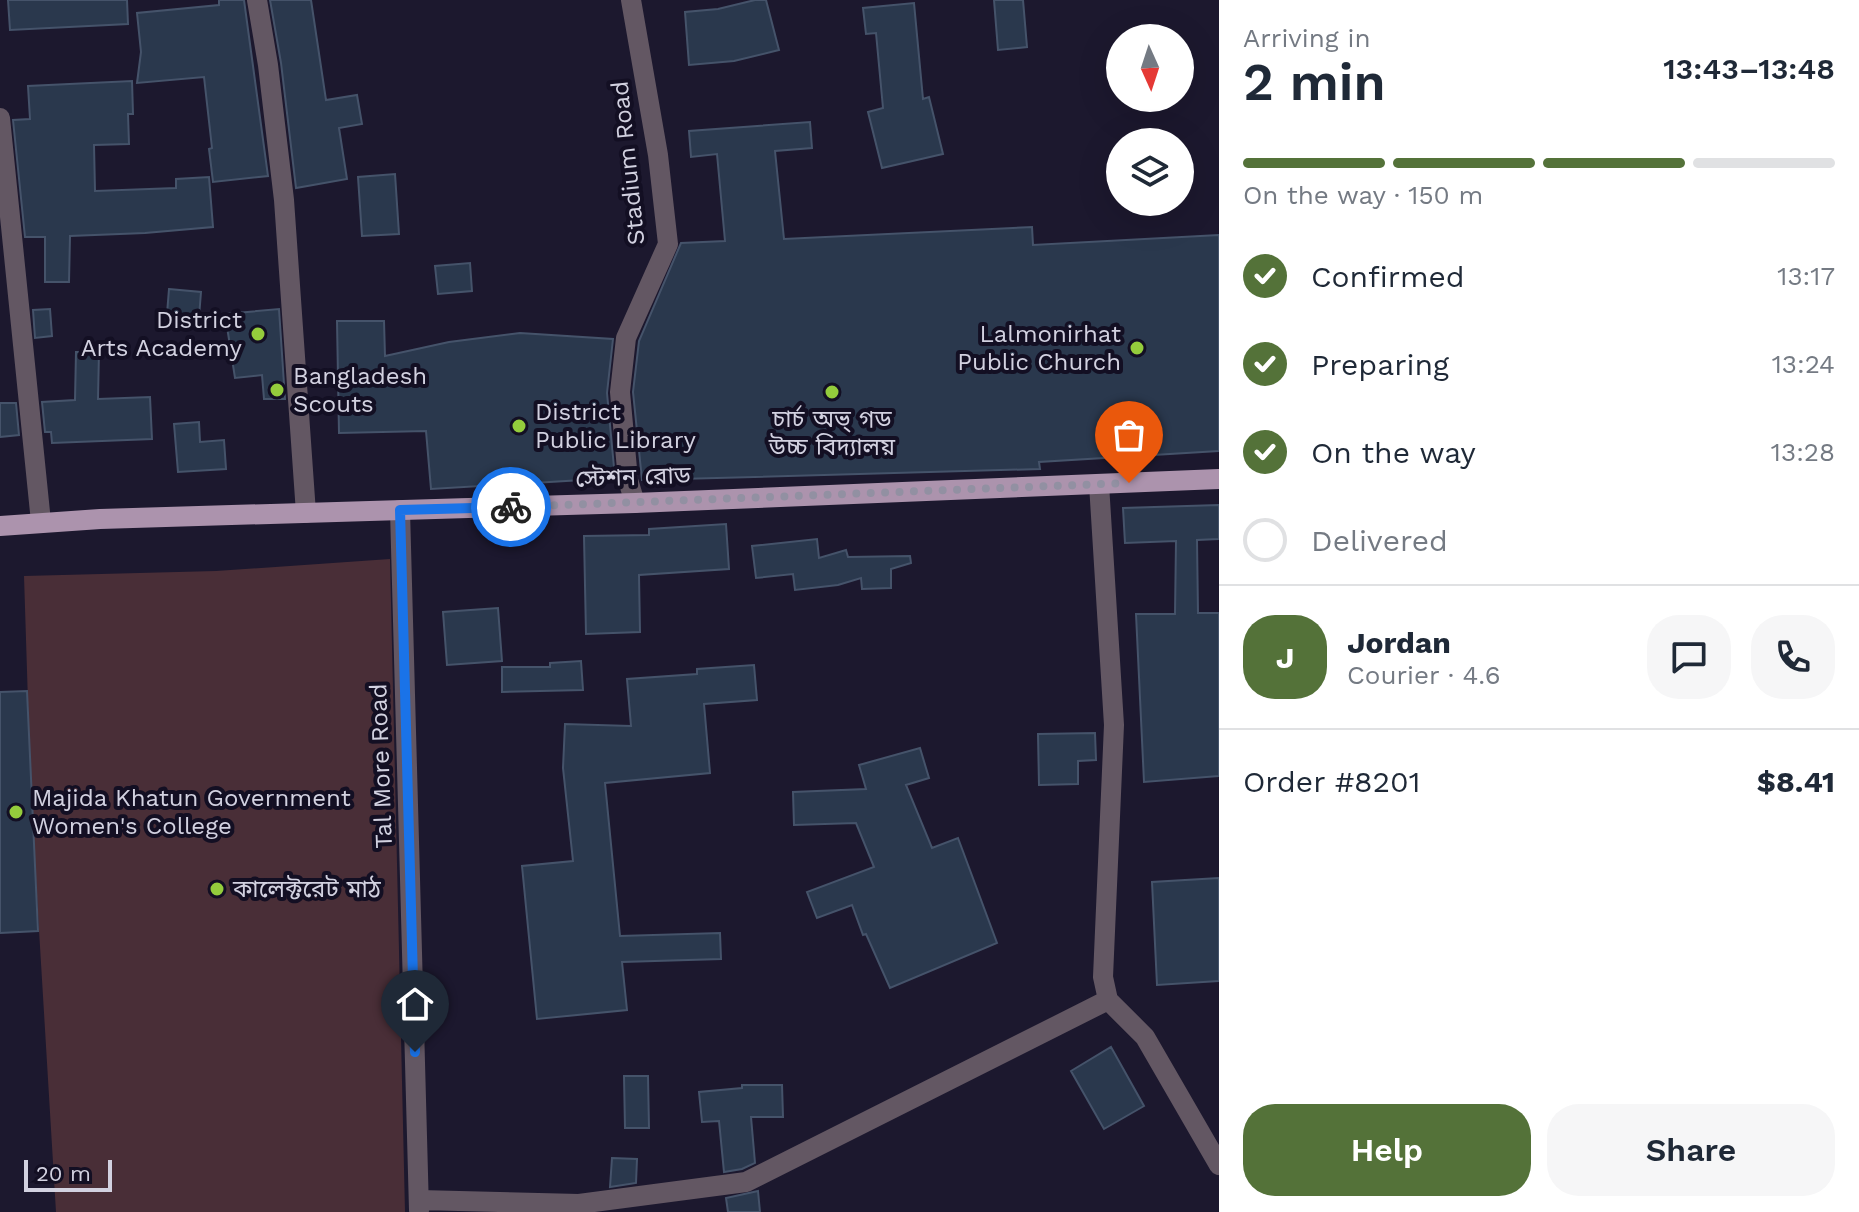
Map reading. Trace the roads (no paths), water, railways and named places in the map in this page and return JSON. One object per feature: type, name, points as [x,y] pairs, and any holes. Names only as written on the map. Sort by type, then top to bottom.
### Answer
[{"type":"main road","name":"স্টেশন রোড","points":[[0,526],[41,522],[635,503],[1219,479]]},
{"type":"street","points":[[257,0],[284,200],[306,513]]},
{"type":"street","name":"Stadium Road","points":[[631,0],[658,155],[668,244],[626,338],[620,392],[628,480],[635,503]]},
{"type":"street","points":[[0,118],[41,522]]},
{"type":"street","points":[[1099,484],[1114,725],[1103,977],[1108,1000],[1145,1037],[1219,1165]]},
{"type":"street","name":"Tal More Road","points":[[400,510],[419,1206]]},
{"type":"street","points":[[419,1206],[579,1204],[746,1182],[1108,1000]]},
{"type":"place","name":"District Arts Academy","points":[[258,334]]},
{"type":"place","name":"Lalmonirhat Public Church","points":[[1137,348]]},
{"type":"place","name":"Bangladesh Scouts","points":[[277,390]]},
{"type":"place","name":"চার্চ অভ্ গড ‍উচ্চ বিদ্যালয়","points":[[832,392]]},
{"type":"place","name":"District Public Library","points":[[519,426]]},
{"type":"place","name":"Majida Khatun Government Women's College","points":[[16,812]]},
{"type":"place","name":"কালেক্টরেট মাঠ","points":[[217,889]]}]
